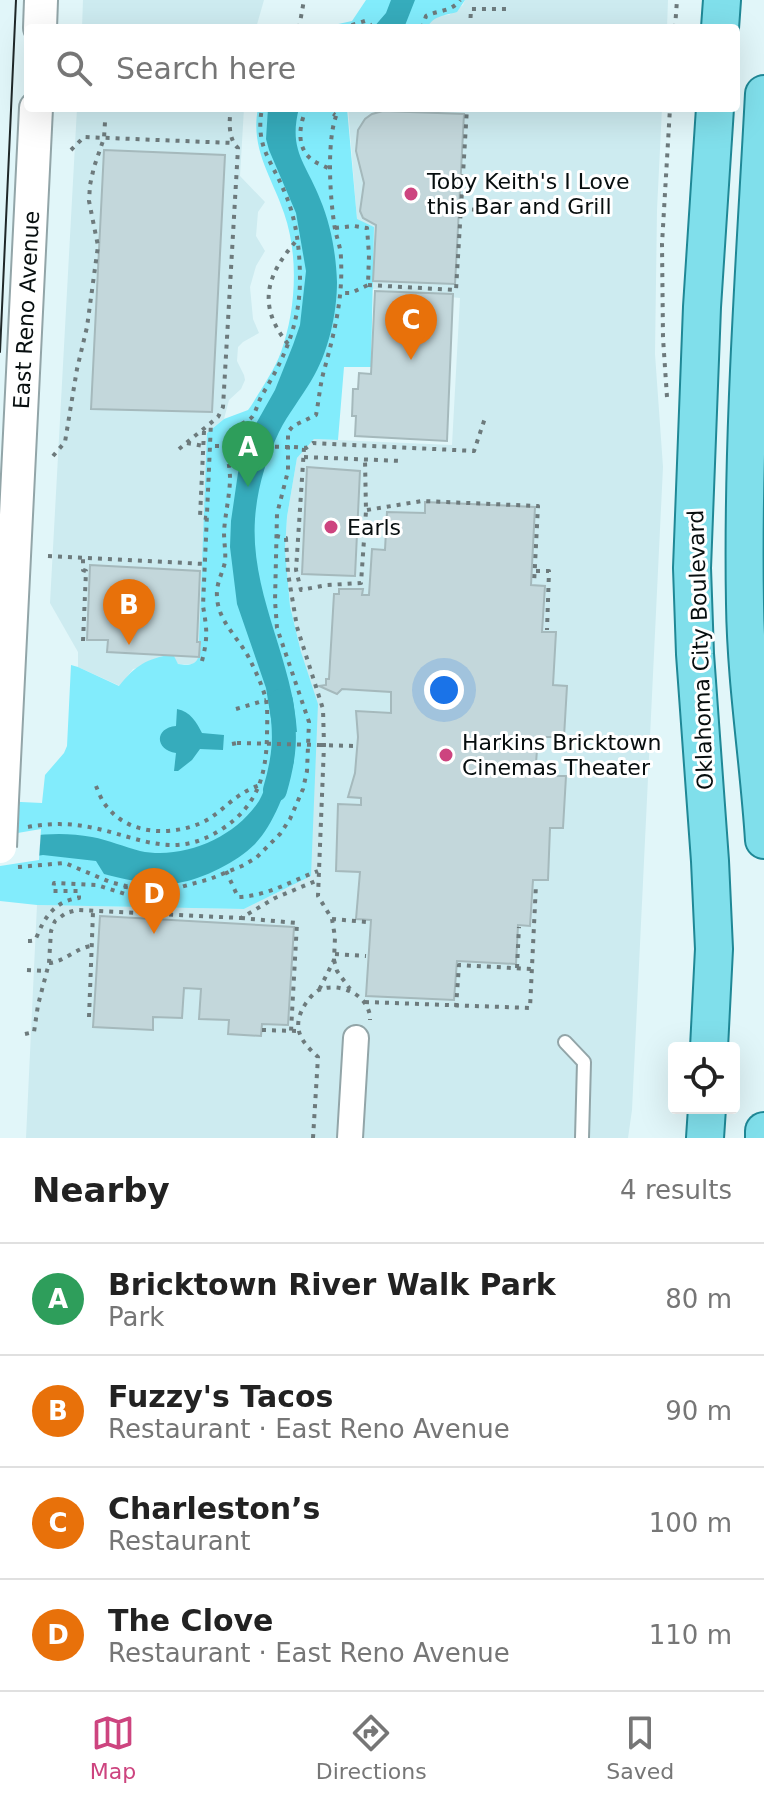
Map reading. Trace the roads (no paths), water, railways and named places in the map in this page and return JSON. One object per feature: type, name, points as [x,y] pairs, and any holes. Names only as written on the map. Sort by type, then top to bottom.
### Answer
[{"type":"main road","points":[[40,24],[41,0]]},
{"type":"main road","points":[[720,24],[722,0]]},
{"type":"main road","points":[[764,94],[749,359],[744,529],[745,608],[764,840]]},
{"type":"main road","name":"East Reno Avenue","points":[[0,847],[3,719],[36,112]]},
{"type":"main road","name":"Oklahoma City Boulevard","points":[[709,1042],[714,949],[692,568],[697,417],[715,112]]},
{"type":"main road","points":[[705,1138],[707,1114]]},
{"type":"main road","points":[[764,1131],[764,1138]]},
{"type":"street","points":[[350,1138],[363,1031]]},
{"type":"lane","points":[[565,1042],[584,1062],[582,1138]]},
{"type":"waterway","points":[[275,790],[284,746],[281,701]]},
{"type":"tram line","points":[[0,352],[16,0]]},
{"type":"place","name":"Toby Keith's I Love this Bar and Grill","points":[[411,194]]},
{"type":"place","name":"Charleston’s","points":[[411,360]]},
{"type":"place","name":"Bricktown River Walk Park","points":[[248,487]]},
{"type":"place","name":"Earls","points":[[331,527]]},
{"type":"place","name":"Fuzzy's Tacos","points":[[129,645]]},
{"type":"place","name":"Harkins Bricktown Cinemas Theater","points":[[446,755]]},
{"type":"place","name":"The Clove","points":[[154,934]]}]
